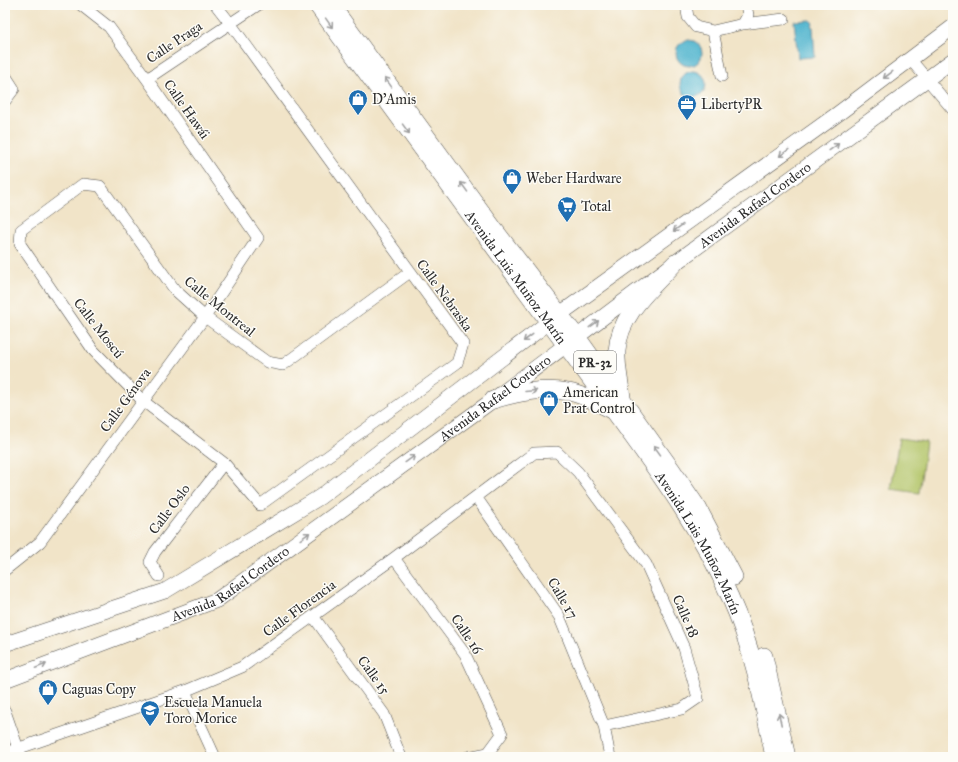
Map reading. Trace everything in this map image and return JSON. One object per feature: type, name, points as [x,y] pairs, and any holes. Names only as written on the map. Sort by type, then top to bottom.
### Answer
[{"type":"main road","name":"Avenida Luis Muñoz Marín","points":[[317,5],[572,341],[619,406],[698,508],[734,577],[763,653],[777,705],[787,757]]},
{"type":"main road","name":"Avenida Luis Muñoz Marín","points":[[331,5],[497,233],[554,318]]},
{"type":"main road","name":"Avenida Rafael Cordero","points":[[5,644],[165,592],[320,498],[554,318],[833,117],[953,27]]},
{"type":"main road","name":"Avenida Rafael Cordero","points":[[5,680],[217,600],[492,400],[675,263],[953,60]]},
{"type":"main road","points":[[492,400],[528,392],[569,392],[619,406],[617,360],[620,332],[632,309],[675,263]]},
{"type":"main road","name":"Avenida Luis Muñoz Marín","points":[[619,406],[704,544],[730,597],[754,661],[774,757]]},
{"type":"street","name":"Calle Hawái","points":[[81,5],[109,27],[147,78],[258,238]]},
{"type":"street","name":"Calle Nebraska","points":[[216,5],[463,344],[457,363],[260,505],[224,463]]},
{"type":"street","name":"Calle Praga","points":[[147,78],[258,5]]},
{"type":"street","points":[[686,5],[688,17],[696,26],[713,31],[743,24],[784,19]]},
{"type":"street","points":[[743,24],[748,15],[746,5]]},
{"type":"street","points":[[713,31],[722,76]]},
{"type":"street","points":[[910,59],[953,110]]},
{"type":"street","points":[[5,75],[14,89],[5,101]]},
{"type":"street","name":"Calle Montreal","points":[[20,244],[21,230],[83,184],[100,186],[175,290],[206,317],[267,362],[282,365],[410,272]]},
{"type":"street","name":"Calle Génova","points":[[5,570],[40,542],[206,317],[258,238]]},
{"type":"street","name":"Calle Moscú","points":[[20,244],[93,350],[143,401],[224,463]]},
{"type":"street","name":"Calle Florencia","points":[[5,753],[19,753],[185,692],[242,667],[394,558],[534,453],[557,452],[578,472]]},
{"type":"street","name":"Calle Oslo","points":[[159,576],[150,562],[155,552],[224,463]]},
{"type":"street","name":"Calle 18","points":[[578,472],[646,564],[684,648],[698,698],[682,709],[604,726]]},
{"type":"street","name":"Calle 17","points":[[476,497],[559,616],[604,726],[610,757]]},
{"type":"street","name":"Calle 16","points":[[394,558],[465,654],[502,734],[488,753],[468,757]]},
{"type":"street","name":"Calle 15","points":[[313,616],[384,714],[401,757]]},
{"type":"street","points":[[185,692],[215,757]]},
{"type":"street","points":[[5,710],[19,753]]},
{"type":"green space","points":[[899,438],[926,442],[919,493],[891,489]]},
{"type":"water","points":[[811,20],[813,24],[811,26],[813,27],[815,57],[798,58],[794,21]]},
{"type":"water","points":[[689,40],[699,43],[702,53],[699,63],[689,66],[679,63],[676,53],[679,43]]},
{"type":"water","points":[[693,71],[702,75],[706,84],[702,93],[693,97],[684,93],[680,84],[684,75]]},
{"type":"place","name":"D'Amis","points":[[358,116]]},
{"type":"place","name":"LibertyPR","points":[[687,121]]},
{"type":"place","name":"Weber Hardware","points":[[512,195]]},
{"type":"place","name":"Total","points":[[567,223]]},
{"type":"place","name":"American Prat Control","points":[[549,417]]},
{"type":"place","name":"Caguas Copy","points":[[48,706]]},
{"type":"place","name":"Escuela Manuela Toro Morice","points":[[150,727]]}]
